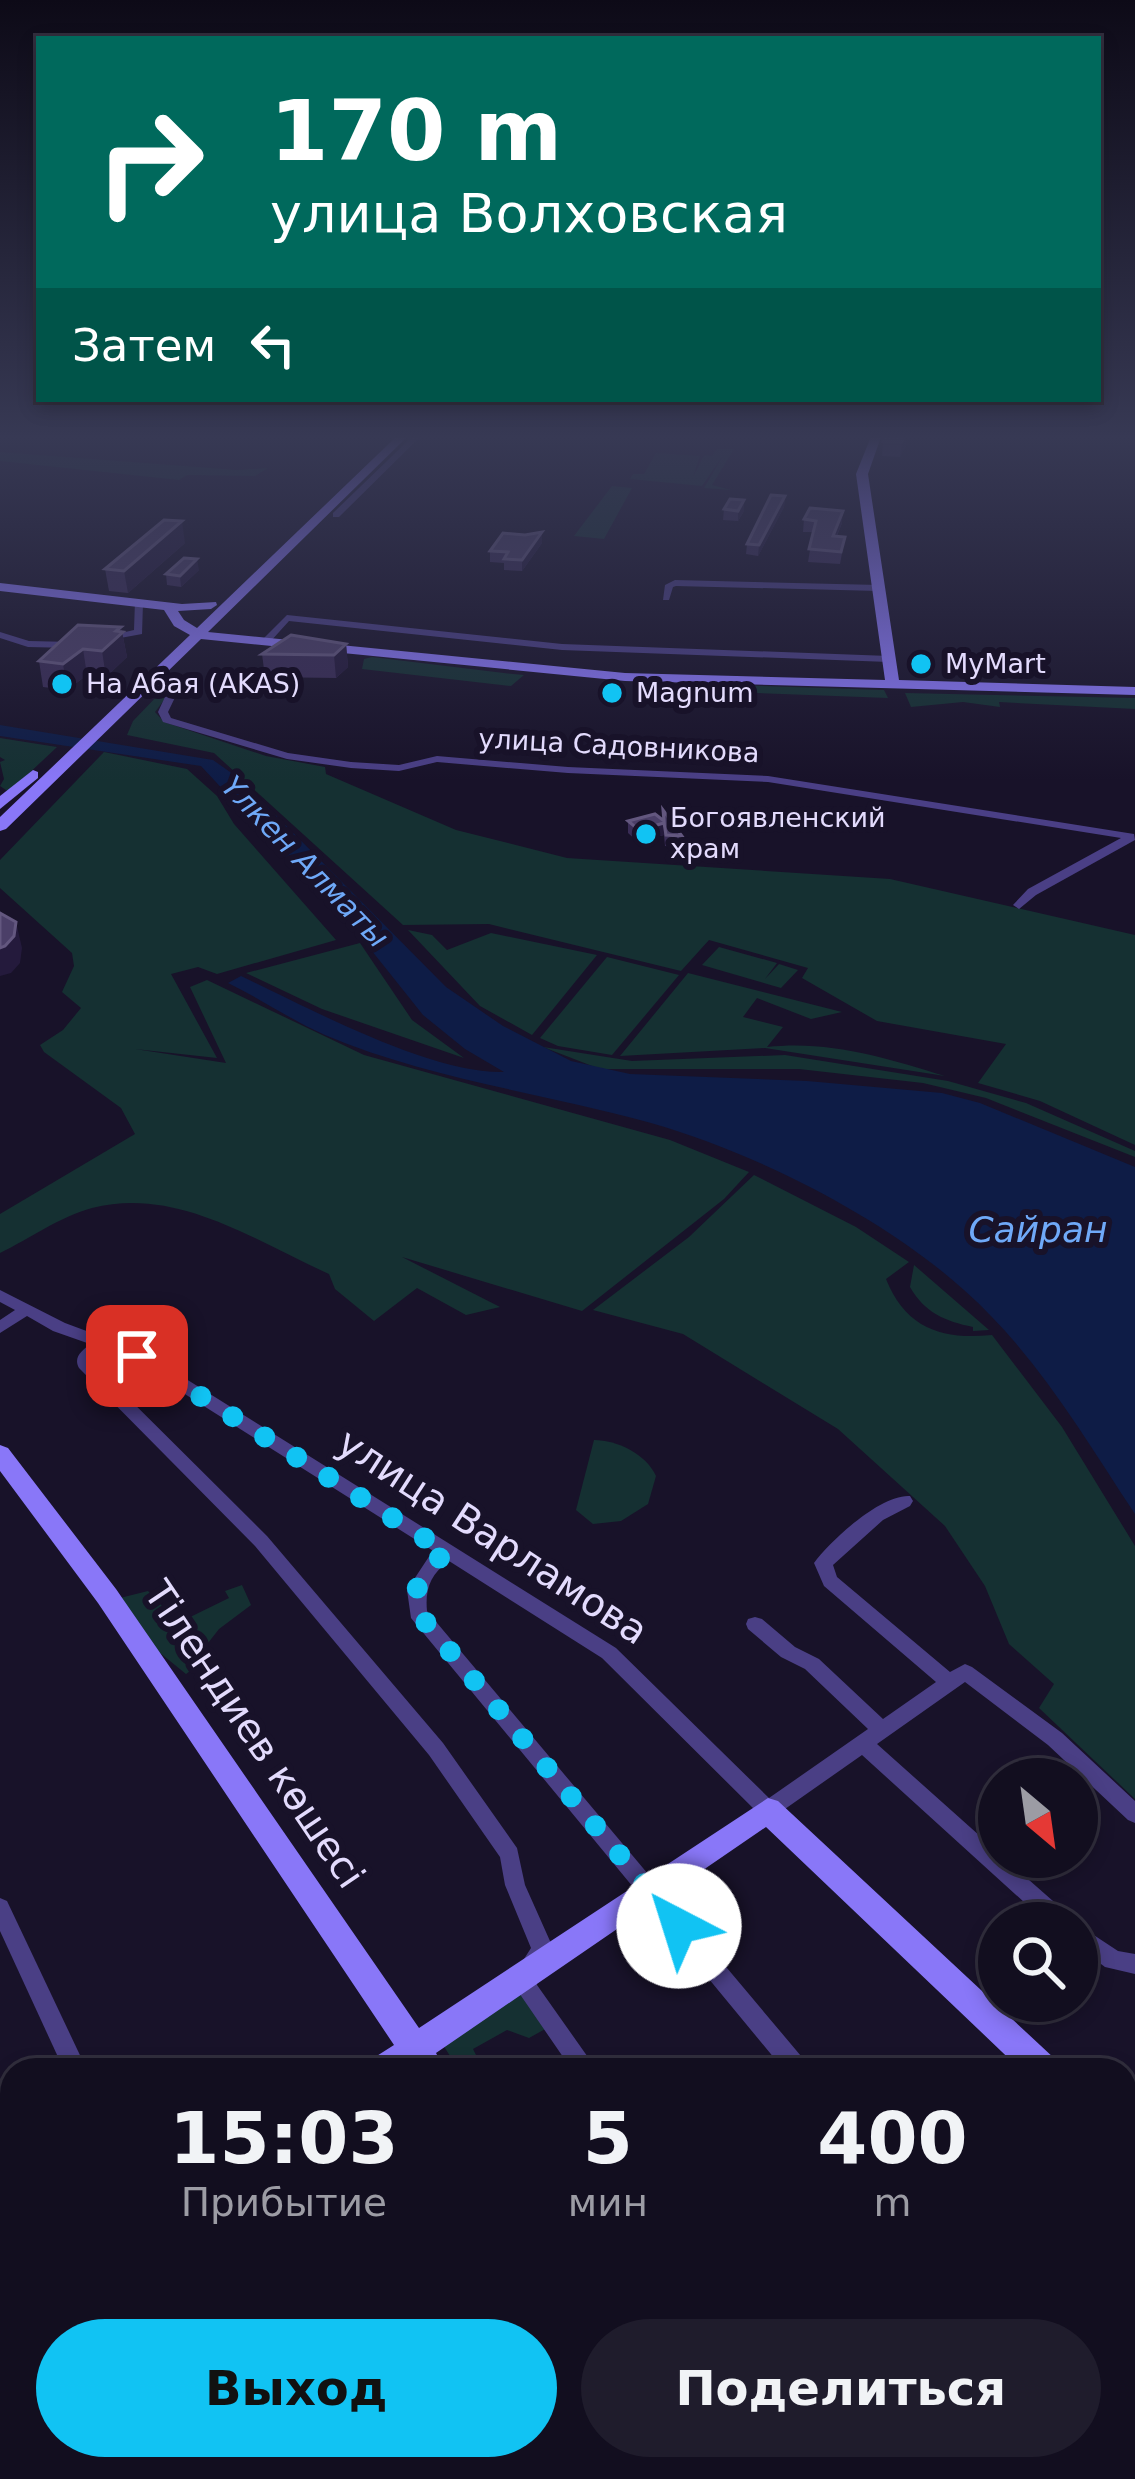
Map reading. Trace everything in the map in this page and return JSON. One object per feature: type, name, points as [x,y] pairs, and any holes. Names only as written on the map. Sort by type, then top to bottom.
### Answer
[{"type":"main road","points":[[87,733],[156,676],[197,631],[212,605],[269,550]]},
{"type":"main road","points":[[0,826],[65,754],[283,550]]},
{"type":"main road","points":[[873,550],[892,685]]},
{"type":"main road","points":[[0,587],[169,607],[212,605]]},
{"type":"main road","points":[[169,607],[197,631],[625,677],[1135,691]]},
{"type":"main road","points":[[0,804],[65,754]]},
{"type":"main road","name":"Тілендиев көшесі","points":[[0,1454],[106,1596],[421,2058]]},
{"type":"main road","points":[[424,2058],[528,1970],[767,1810]]},
{"type":"main road","name":"улица Варламова","points":[[767,1810],[1031,2058]]},
{"type":"street","points":[[666,598],[669,585],[676,583],[878,588]]},
{"type":"street","points":[[96,641],[139,632],[138,603]]},
{"type":"street","points":[[267,640],[287,618],[583,648],[889,659]]},
{"type":"street","points":[[0,635],[28,644],[82,644]]},
{"type":"street","name":"улица Садовникова","points":[[156,676],[176,685],[163,712],[167,720],[287,756],[399,768],[437,759],[768,778],[1134,836]]},
{"type":"street","points":[[1019,905],[1044,885],[1134,836]]},
{"type":"street","name":"улица Варламова","points":[[0,1295],[137,1356],[609,1653],[767,1810]]},
{"type":"street","points":[[0,1328],[25,1310]]},
{"type":"street","points":[[102,1343],[86,1356],[85,1364],[261,1541],[436,1749],[496,1830],[510,1854],[515,1885],[543,1949],[528,1970],[526,1987],[577,2058]]},
{"type":"street","points":[[904,1501],[878,1515],[823,1563],[830,1581],[957,1677],[1055,1738],[1135,1814]]},
{"type":"street","points":[[448,1553],[436,1560],[416,1590],[418,1613],[788,2058]]},
{"type":"street","points":[[755,1624],[788,1652],[812,1664],[883,1731]]},
{"type":"street","points":[[767,1810],[957,1677]]},
{"type":"street","points":[[864,1745],[1039,1902]]},
{"type":"street","points":[[0,1908],[70,2058]]},
{"type":"street","points":[[1098,1949],[1113,1960],[1135,1964]]},
{"type":"green space","points":[[364,659],[524,675],[511,686],[362,669]]},
{"type":"green space","points":[[703,684],[884,690],[888,698],[701,691]]},
{"type":"green space","points":[[161,692],[167,696],[155,712],[164,722],[266,756],[325,767],[326,774],[456,830],[567,858],[890,879],[1135,935],[1135,1145],[1040,1101],[978,1083],[1006,1044],[877,1021],[802,978],[808,968],[709,940],[681,971],[489,924],[403,925],[214,753],[127,735],[133,721]]},
{"type":"green space","points":[[905,693],[1135,698],[1135,709],[999,702],[1000,707],[963,702],[911,707]]},
{"type":"green space","points":[[0,738],[57,747],[9,792],[0,786],[4,779],[0,762],[5,760],[0,757]]},
{"type":"green space","points":[[104,752],[187,769],[217,796],[234,824],[336,940],[217,974],[198,967],[171,974],[217,1058],[135,1049],[226,1063],[190,987],[207,980],[364,1055],[670,1140],[749,1172],[724,1199],[582,1311],[402,1257],[500,1307],[466,1315],[417,1288],[374,1321],[335,1289],[329,1274],[215,1220],[154,1204],[92,1208],[0,1253],[0,1214],[135,1134],[121,1108],[40,1045],[63,1030],[81,1008],[62,992],[74,966],[72,953],[0,888],[0,860]]},
{"type":"green space","points":[[408,930],[432,935],[447,950],[491,933],[597,955],[532,1035],[480,1006]]},
{"type":"green space","points":[[360,943],[412,1020],[464,1058],[322,1009],[246,973]]},
{"type":"green space","points":[[719,947],[777,963],[765,979],[779,964],[798,970],[781,988],[702,965]]},
{"type":"green space","points":[[607,957],[679,975],[612,1055],[558,1046],[540,1038]]},
{"type":"green space","points":[[688,973],[842,1012],[811,1019],[757,998],[743,1017],[783,1027],[767,1047],[835,1048],[945,1076],[765,1048],[620,1056]]},
{"type":"green space","points":[[543,1047],[632,1061],[785,1055],[948,1081],[1026,1103],[1135,1151],[1135,1157],[986,1098],[923,1083],[799,1069],[600,1069]]},
{"type":"green space","points":[[754,1175],[856,1227],[909,1262],[886,1279],[915,1320],[942,1333],[992,1335],[1062,1427],[1135,1546],[1135,1799],[1098,1764],[1098,1758],[1092,1758],[1039,1708],[1054,1684],[1009,1644],[985,1586],[945,1526],[838,1429],[683,1334],[593,1310],[689,1237]]},
{"type":"green space","points":[[914,1265],[989,1330],[973,1331],[973,1327],[929,1310],[910,1287]]},
{"type":"green space","points":[[594,1440],[630,1450],[656,1476],[648,1504],[621,1521],[593,1524],[576,1510]]},
{"type":"green space","points":[[242,1585],[251,1605],[219,1629],[201,1652],[206,1659],[186,1674],[143,1639],[120,1598],[148,1591],[178,1623],[229,1598],[225,1591]]},
{"type":"green space","points":[[516,1978],[547,2028],[529,2038],[507,2030],[473,2049],[478,2058],[451,2058],[436,2034]]},
{"type":"water","name":"Сайран","points":[[0,725],[213,760],[240,779],[446,987],[503,1026],[571,1061],[630,1074],[807,1081],[942,1093],[980,1103],[1135,1167],[1135,1514],[1057,1396],[1014,1341],[964,1290],[896,1237],[816,1190],[733,1151],[651,1123],[364,1050],[312,1029],[228,983],[241,976],[406,1051],[474,1070],[504,1072],[465,1049],[423,1015],[364,941],[201,766],[0,736]]},
{"type":"building","points":[[128,550],[149,550],[124,571],[105,569]]},
{"type":"building","points":[[529,550],[522,560],[504,559],[508,552],[490,551]]},
{"type":"building","points":[[184,558],[197,559],[180,576],[166,574]]},
{"type":"building","points":[[78,625],[121,627],[116,631],[123,632],[102,651],[83,649],[63,664],[39,661]]},
{"type":"building","points":[[291,635],[346,644],[334,655],[262,654]]},
{"type":"building","points":[[663,810],[682,836],[666,835],[664,823],[639,830],[628,821],[655,814],[664,821]]},
{"type":"building","points":[[0,913],[16,922],[14,936],[0,948]]},
{"type":"place","name":"MyMart","points":[[921,664]]},
{"type":"place","name":"На Абая (AKAS)","points":[[62,684]]},
{"type":"place","name":"Magnum","points":[[612,693]]},
{"type":"place","name":"Богоявленский храм","points":[[646,834]]},
{"type":"route","points":[[137,1356],[448,1553],[436,1560],[416,1590],[418,1613],[679,1926]]},
{"type":"water label","name":"Үлкен Алматы","points":[[305,862]]}]
